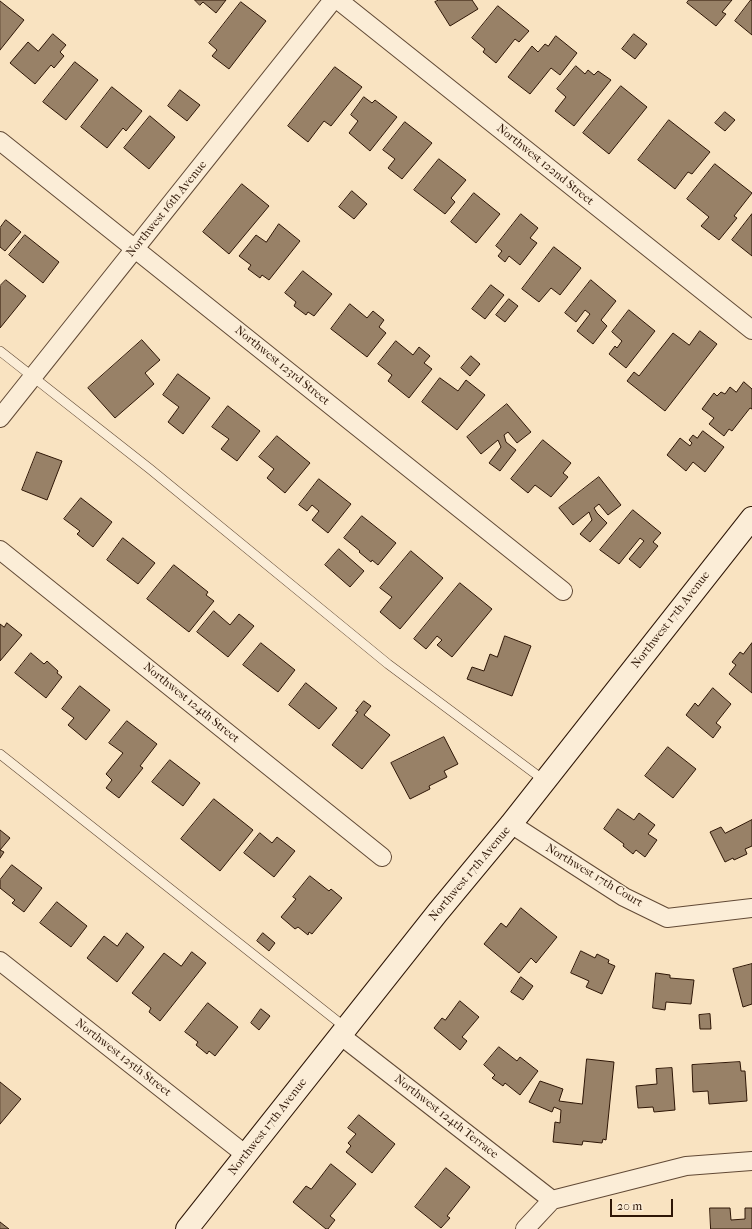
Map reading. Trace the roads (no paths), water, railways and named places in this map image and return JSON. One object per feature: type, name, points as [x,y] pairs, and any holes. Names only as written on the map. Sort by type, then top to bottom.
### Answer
[{"type":"main road","name":"Northwest 17th Avenue","points":[[187,1229],[438,912],[511,824],[752,518]]},
{"type":"street","name":"Northwest 16th Avenue","points":[[0,418],[333,0]]},
{"type":"street","name":"Northwest 122nd Street","points":[[338,0],[752,330]]},
{"type":"street","name":"Northwest 123rd Street","points":[[0,141],[564,591]]},
{"type":"street","name":"Northwest 124th Street","points":[[0,550],[382,857]]},
{"type":"street","name":"Northwest 17th Court","points":[[511,824],[624,897],[667,918],[752,908]]},
{"type":"street","name":"Northwest 125th Street","points":[[0,961],[246,1155]]},
{"type":"street","name":"Northwest 124th Terrace","points":[[343,1032],[552,1200]]},
{"type":"street","points":[[525,1229],[552,1200],[686,1166],[752,1160]]},
{"type":"lane","points":[[0,351],[150,469],[388,664],[545,781]]},
{"type":"lane","points":[[0,754],[343,1032]]}]
